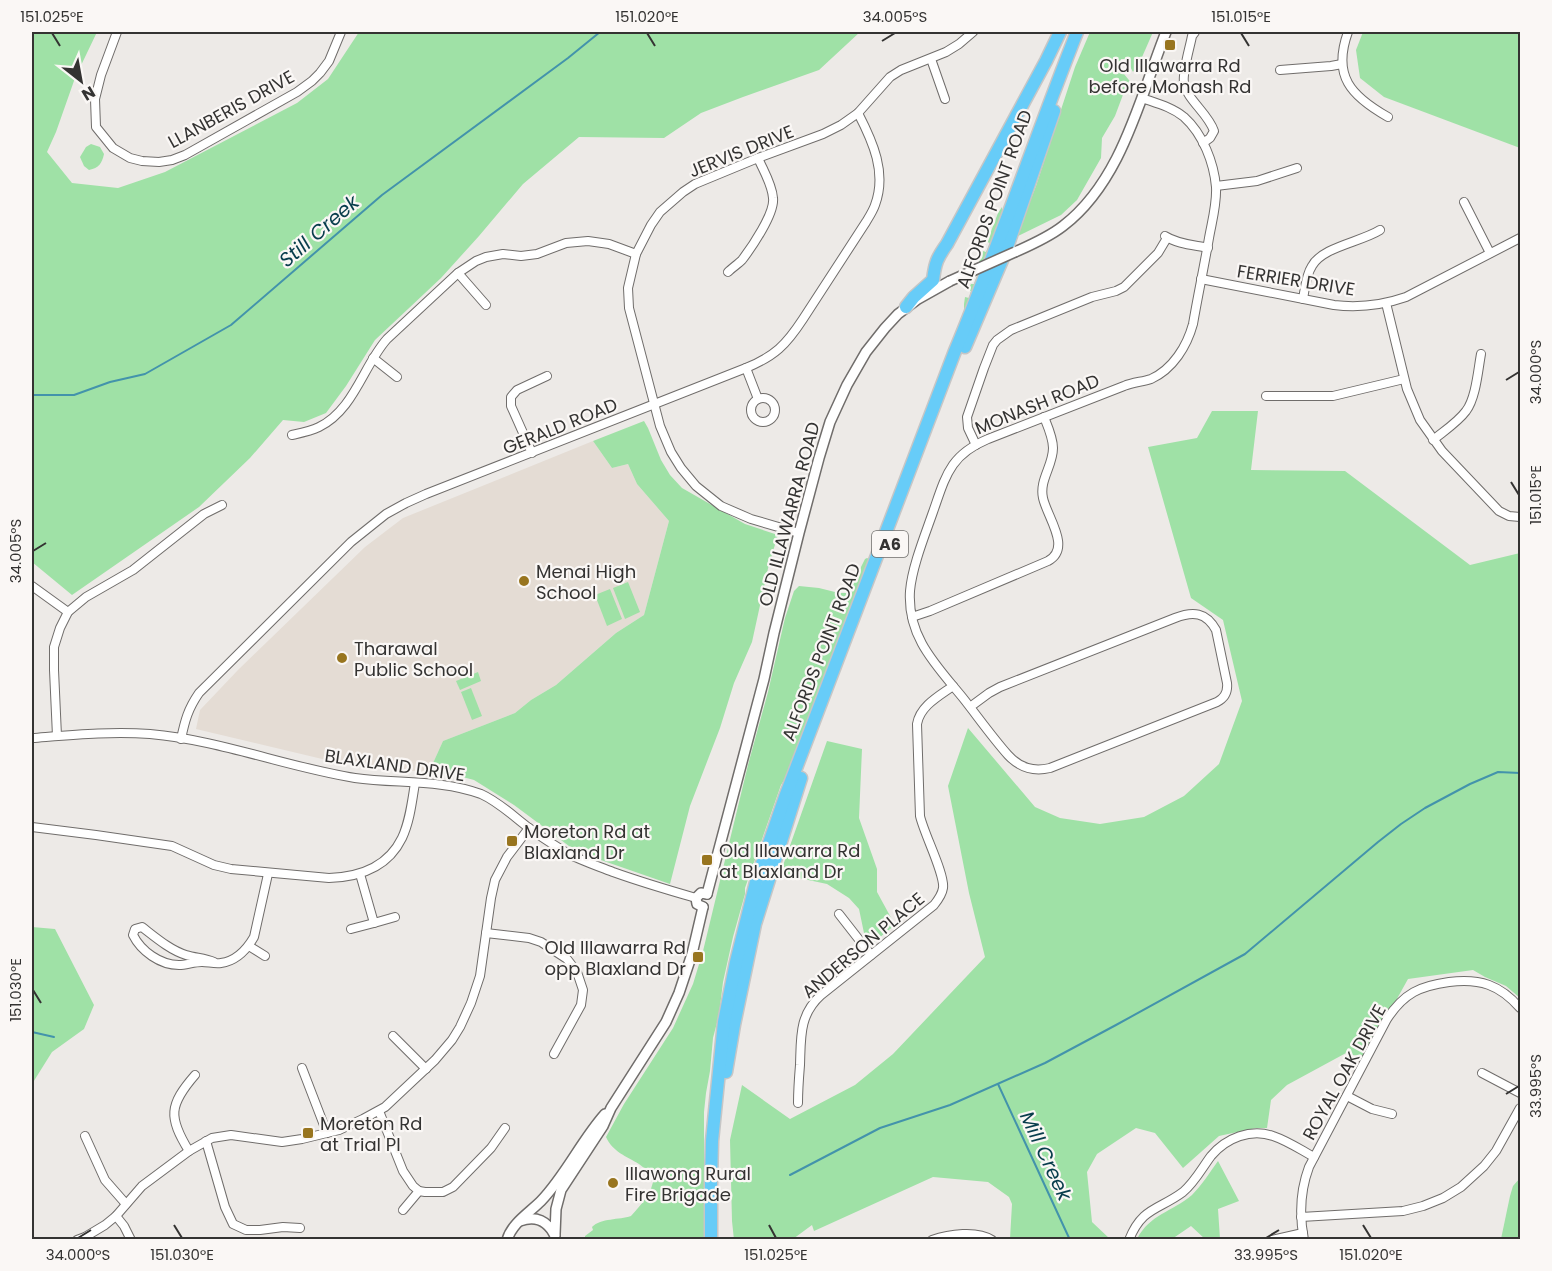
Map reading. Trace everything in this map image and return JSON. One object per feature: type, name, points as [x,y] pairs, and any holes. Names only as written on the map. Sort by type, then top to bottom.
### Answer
[{"type":"highway","points":[[906,307],[933,280],[934,265],[1060,32]]},
{"type":"highway","name":"ALFORDS POINT ROAD","points":[[711,1239],[712,1149],[724,1022],[757,879],[785,797],[955,351],[985,280],[1077,32]]},
{"type":"highway","name":"ALFORDS POINT ROAD","points":[[719,1239],[719,1169],[726,1078],[734,1025],[755,924],[798,786],[961,357],[1005,253],[1072,61],[1085,32]]},
{"type":"street","name":"LLANBERIS DRIVE","points":[[117,32],[95,99],[96,127],[113,148],[130,158],[159,162],[185,155],[297,92],[320,73],[329,61],[341,32]]},
{"type":"street","name":"JERVIS DRIVE","points":[[799,533],[721,506],[704,493],[681,468],[671,452],[660,426],[629,308],[628,288],[636,254],[660,212],[695,184],[841,125],[858,113],[890,77],[901,70],[946,52],[973,32]]},
{"type":"street","name":"OLD ILLAWARRA ROAD","points":[[707,894],[819,458],[827,431],[847,385],[875,340],[906,307],[950,281],[1054,233],[1073,218],[1092,198],[1111,168],[1127,134],[1166,32]]},
{"type":"street","points":[[1195,32],[1192,36],[1184,81],[1186,90],[1211,123],[1214,131],[1203,143]]},
{"type":"street","points":[[1348,32],[1343,47],[1342,64],[1349,84],[1359,98],[1388,117]]},
{"type":"street","points":[[931,58],[945,99]]},
{"type":"street","points":[[1280,70],[1342,64]]},
{"type":"street","name":"MONASH ROAD","points":[[970,707],[1000,687],[1191,613],[1205,617],[1215,626],[1227,683],[1226,695],[1217,702],[1050,768],[1038,770],[1021,766],[1012,760],[953,686],[923,646],[912,616],[910,592],[913,574],[935,506],[954,462],[965,451],[976,445],[1129,384],[1152,378],[1175,361],[1188,339],[1208,248],[1216,186],[1210,160],[1192,126],[1174,110],[1142,98]]},
{"type":"street","name":"GERALD ROAD","points":[[181,739],[186,716],[199,693],[351,542],[386,514],[406,503],[746,368],[780,349],[793,334],[875,206],[880,188],[880,169],[874,148],[858,113]]},
{"type":"street","points":[[728,272],[741,261],[772,210],[774,200],[772,190],[758,158]]},
{"type":"street","points":[[1216,186],[1257,181],[1297,168]]},
{"type":"street","points":[[1464,202],[1491,253]]},
{"type":"street","points":[[1303,299],[1309,271],[1318,258],[1380,230]]},
{"type":"street","points":[[976,445],[968,428],[967,417],[984,368],[997,340],[1011,330],[1092,297],[1124,287],[1158,252],[1165,236],[1182,243],[1208,248]]},
{"type":"street","name":"FERRIER DRIVE","points":[[1201,279],[1350,307],[1386,303],[1416,292],[1521,238]]},
{"type":"street","points":[[292,435],[319,427],[340,412],[380,346],[458,273],[477,261],[503,254],[521,256],[537,254],[575,241],[598,242],[636,254]]},
{"type":"street","points":[[458,273],[486,305]]},
{"type":"street","points":[[1386,303],[1404,379],[1417,414],[1433,440],[1499,511],[1509,516],[1521,517]]},
{"type":"street","points":[[1433,440],[1469,407],[1473,397],[1480,354]]},
{"type":"street","points":[[373,358],[397,377]]},
{"type":"street","points":[[746,368],[758,399]]},
{"type":"street","points":[[532,453],[511,406],[511,397],[517,390],[547,376]]},
{"type":"street","points":[[1266,396],[1333,396],[1404,379]]},
{"type":"street","points":[[912,616],[930,611],[1053,559],[1058,551],[1059,542],[1042,493],[1043,481],[1051,461],[1053,448],[1044,417]]},
{"type":"street","points":[[57,736],[54,646],[68,612],[87,597],[133,570],[204,514],[222,505]]},
{"type":"street","points":[[32,586],[68,612]]},
{"type":"street","name":"ANDERSON PLACE","points":[[798,1103],[801,1028],[807,1012],[821,994],[934,905],[943,889],[942,877],[920,816],[917,724],[924,709],[953,686]]},
{"type":"street","name":"BLAXLAND DRIVE","points":[[32,738],[102,733],[150,734],[228,748],[356,778],[464,788],[501,806],[529,828],[584,862],[696,898]]},
{"type":"street","points":[[32,827],[172,846],[214,865],[231,869],[268,874],[344,878],[360,874],[376,866],[391,854],[402,838],[409,819],[415,783]]},
{"type":"street","points":[[77,1239],[95,1231],[116,1216],[142,1186],[206,1141],[231,1135],[282,1142],[327,1133],[379,1111],[426,1069],[452,1040],[465,1017],[478,985],[490,898],[499,871],[529,828]]},
{"type":"street","points":[[214,962],[185,955],[142,927],[135,929],[133,935],[137,943],[166,964],[222,963],[238,956],[249,946],[254,937],[268,874]]},
{"type":"street","points":[[360,874],[374,923]]},
{"type":"street","points":[[701,893],[707,894],[711,901],[709,905],[703,907],[697,904],[696,898],[701,893]]},
{"type":"street","points":[[557,1237],[556,1209],[561,1190],[666,1022],[680,993],[703,907]]},
{"type":"street","points":[[839,914],[871,955]]},
{"type":"street","points":[[351,929],[395,917]]},
{"type":"street","points":[[486,933],[541,942],[567,959],[577,972],[583,990],[581,1005],[554,1054]]},
{"type":"street","points":[[249,946],[265,956]]},
{"type":"street","name":"ROYAL OAK DRIVE","points":[[1304,1236],[1300,1216],[1306,1175],[1387,1019],[1398,1004],[1414,991],[1429,985],[1460,980],[1477,981],[1501,990],[1521,1008]]},
{"type":"street","points":[[393,1036],[426,1069]]},
{"type":"street","points":[[302,1068],[327,1133]]},
{"type":"street","points":[[1482,1073],[1521,1093]]},
{"type":"street","points":[[189,1151],[174,1121],[174,1109],[179,1096],[195,1075]]},
{"type":"street","points":[[1347,1096],[1372,1109],[1392,1114]]},
{"type":"street","points":[[506,1237],[557,1183],[596,1124],[611,1108]]},
{"type":"street","points":[[1300,1216],[1403,1211],[1443,1198],[1461,1187],[1484,1166],[1496,1151],[1521,1108]]},
{"type":"street","points":[[379,1111],[408,1180],[419,1191],[431,1193],[442,1192],[453,1186],[491,1148],[506,1128]]},
{"type":"street","points":[[1129,1239],[1138,1222],[1147,1213],[1182,1193],[1216,1151],[1233,1138],[1250,1134],[1272,1136],[1314,1157]]},
{"type":"street","points":[[85,1136],[105,1180],[126,1204]]},
{"type":"street","points":[[206,1141],[225,1207],[233,1224],[246,1230],[300,1228]]},
{"type":"street","points":[[403,1210],[419,1191]]},
{"type":"street","points":[[116,1216],[131,1239]]},
{"type":"street","points":[[518,1222],[530,1218],[542,1221],[552,1228],[557,1237]]},
{"type":"street","points":[[932,1239],[976,1233],[992,1239]]},
{"type":"street","points":[[1272,1239],[1304,1236]]},
{"type":"shaded area","name":"Menai High School","points":[[593,441],[612,468],[628,464],[637,484],[669,521],[644,615],[616,633],[556,685],[515,713],[443,741],[429,772],[339,763],[196,729],[200,710],[238,670],[365,547],[403,518]]},
{"type":"green space","points":[[32,32],[97,32],[75,78],[47,152],[72,183],[118,188],[165,172],[297,103],[328,79],[359,32],[860,32],[819,70],[701,113],[664,138],[579,137],[523,184],[441,278],[375,340],[326,413],[304,422],[283,420],[250,458],[199,507],[72,595],[32,562]]},
{"type":"green space","points":[[1090,32],[1153,32],[1133,72],[1126,59],[1121,59],[1119,68],[1133,85],[1124,92],[1115,116],[1102,138],[1101,158],[1077,200],[1061,215],[1016,237],[1036,186],[1075,67]]},
{"type":"green space","points":[[1363,32],[1520,32],[1520,148],[1384,97],[1360,78],[1356,50]]},
{"type":"green space","points":[[91,144],[100,147],[104,154],[100,165],[89,170],[84,166],[80,157],[86,147]]},
{"type":"green space","points":[[1002,207],[1002,216],[967,311],[964,309],[965,297],[969,298],[971,291],[968,290],[971,284],[974,284],[977,276],[974,275],[983,251],[986,252],[990,243],[987,242]]},
{"type":"green space","points":[[1212,411],[1258,411],[1251,470],[1345,471],[1470,565],[1520,553],[1520,998],[1506,986],[1473,970],[1408,979],[1364,1058],[1346,1053],[1287,1085],[1271,1100],[1267,1128],[1256,1128],[1219,1136],[1183,1168],[1155,1133],[1136,1128],[1097,1154],[1087,1172],[1092,1222],[1110,1239],[1010,1239],[1012,1204],[1009,1197],[988,1182],[933,1177],[814,1231],[812,1225],[793,1239],[734,1240],[730,1140],[742,1085],[790,1119],[855,1085],[893,1054],[985,957],[969,893],[948,786],[968,728],[1035,807],[1060,818],[1100,824],[1144,817],[1184,796],[1219,764],[1242,701],[1223,620],[1191,598],[1148,447],[1197,438]]},
{"type":"green space","points":[[644,421],[661,460],[670,475],[682,488],[745,524],[778,535],[769,564],[752,642],[734,683],[720,728],[690,806],[670,884],[598,859],[569,846],[514,805],[474,780],[429,772],[443,741],[515,713],[556,685],[616,633],[644,615],[669,521],[637,484],[628,464],[612,468],[593,441]]},
{"type":"green space","points":[[867,558],[869,559],[790,771],[781,785],[745,888],[733,937],[713,1038],[704,1112],[704,1239],[585,1240],[585,1236],[593,1230],[592,1227],[596,1224],[631,1216],[649,1193],[653,1182],[654,1176],[616,1150],[606,1137],[624,1104],[673,1028],[693,984],[785,618],[794,591],[799,586],[848,593]]},
{"type":"green space","points":[[628,582],[640,612],[625,619],[613,588]]},
{"type":"green space","points":[[610,589],[622,619],[607,626],[595,595]]},
{"type":"green space","points":[[478,672],[481,681],[460,690],[456,681]]},
{"type":"green space","points":[[471,688],[482,716],[472,720],[461,692]]},
{"type":"green space","points":[[827,741],[862,749],[859,818],[877,869],[877,892],[895,925],[874,942],[864,933],[859,909],[849,898],[827,884],[780,874]]},
{"type":"green space","points":[[32,927],[55,929],[94,1005],[84,1029],[52,1052],[32,1084]]},
{"type":"green space","points":[[1218,1161],[1239,1201],[1218,1209],[1220,1239],[1205,1239],[1191,1226],[1172,1239],[1137,1239],[1148,1224],[1192,1195]]},
{"type":"green space","points":[[1520,1178],[1520,1239],[1501,1239],[1513,1186]]},
{"type":"waterway","name":"Still Creek","points":[[32,395],[74,395],[110,382],[145,374],[231,325],[382,195],[600,32]]},
{"type":"waterway","points":[[790,1175],[880,1128],[950,1105],[1045,1063],[1245,954],[1378,842],[1425,808],[1498,772],[1520,773]]},
{"type":"waterway","points":[[32,1032],[54,1037]]},
{"type":"waterway","name":"Mill Creek","points":[[998,1084],[1070,1240]]},
{"type":"place","name":"Old Illawarra Rd before Monash Rd","points":[[1170,45]]},
{"type":"place","name":"Menai High School","points":[[524,581]]},
{"type":"place","name":"Tharawal Public School","points":[[342,658]]},
{"type":"place","name":"Moreton Rd at Blaxland Dr","points":[[512,841]]},
{"type":"place","name":"Old Illawarra Rd at Blaxland Dr","points":[[707,860]]},
{"type":"place","name":"Old Illawarra Rd opp Blaxland Dr","points":[[698,957]]},
{"type":"place","name":"Moreton Rd at Trial Pl","points":[[308,1133]]},
{"type":"place","name":"Illawong Rural Fire Brigade","points":[[613,1183]]}]
